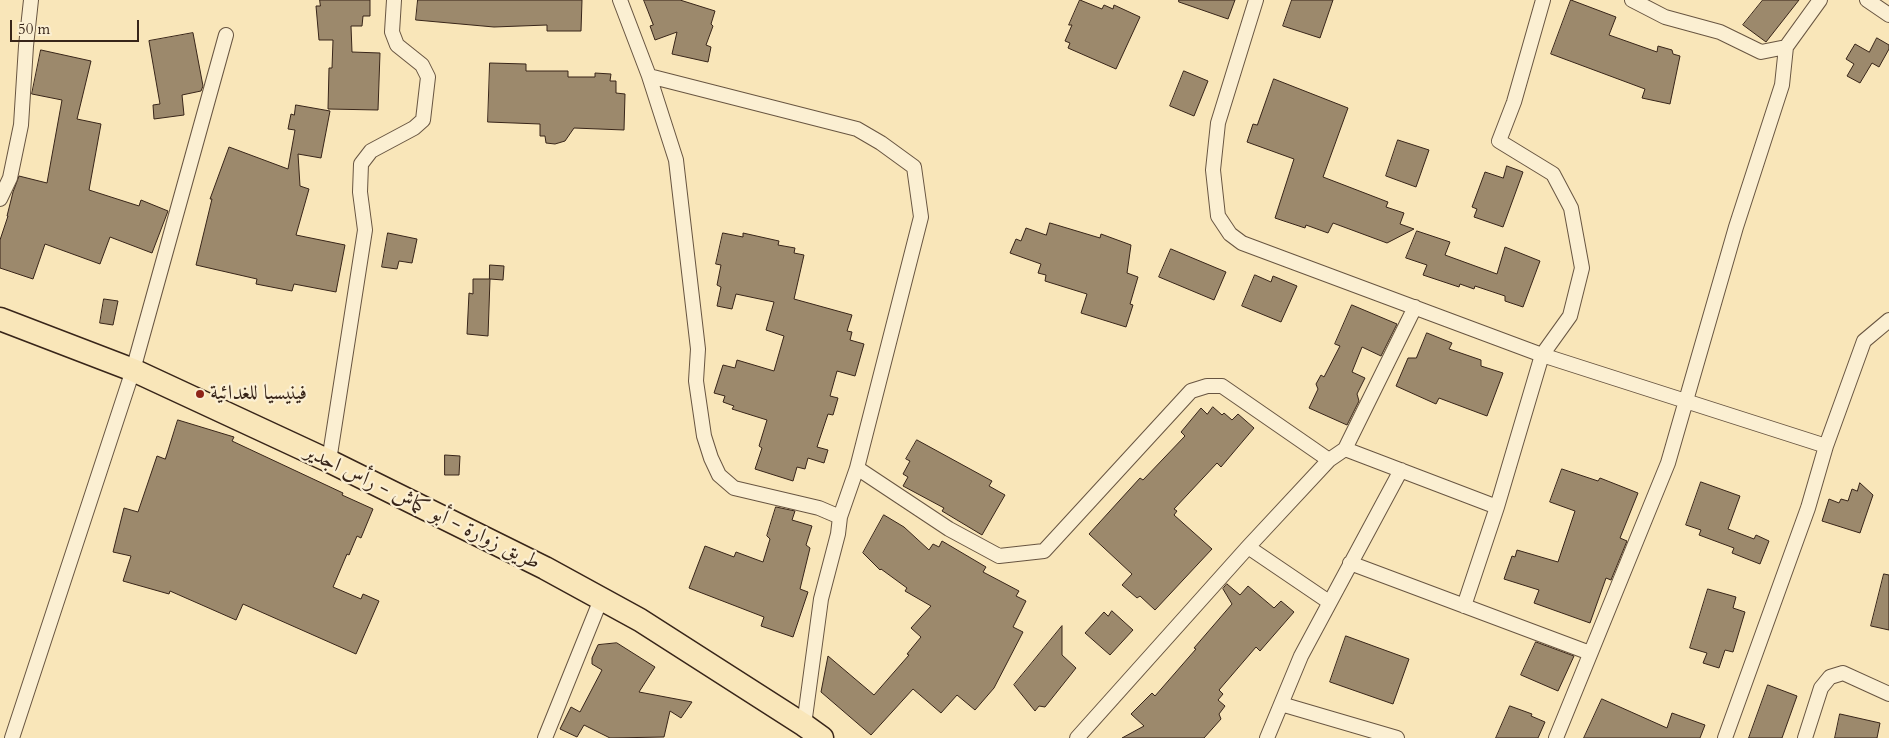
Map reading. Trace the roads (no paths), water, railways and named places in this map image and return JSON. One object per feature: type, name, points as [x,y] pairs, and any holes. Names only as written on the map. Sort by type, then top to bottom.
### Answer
[{"type":"main road","name":"طريق زوارة - أبو كماش - رأس اجدير","points":[[0,319],[133,370],[329,461],[545,568],[656,630],[813,731]]},
{"type":"street","points":[[0,199],[10,178],[20,125],[31,0]]},
{"type":"street","points":[[329,461],[365,230],[360,192],[361,164],[371,151],[414,128],[423,120],[428,77],[422,65],[397,45],[392,32],[394,0]]},
{"type":"street","points":[[620,0],[649,76],[676,160],[698,349],[697,389],[704,436],[711,458],[719,475],[734,488],[819,508],[840,517]]},
{"type":"street","points":[[1256,0],[1218,123],[1213,170],[1218,216],[1230,234],[1242,243],[1542,355],[1826,446]]},
{"type":"street","points":[[1464,606],[1497,507],[1542,355],[1570,316],[1582,268],[1571,208],[1553,174],[1499,141],[1514,102],[1543,0]]},
{"type":"street","points":[[1632,0],[1665,17],[1720,32],[1761,52],[1786,47]]},
{"type":"street","points":[[1556,738],[1668,463],[1736,227],[1782,85],[1786,47],[1820,0]]},
{"type":"street","points":[[1868,0],[1889,15]]},
{"type":"street","points":[[12,738],[133,370],[226,35]]},
{"type":"street","points":[[649,76],[857,129],[881,143],[914,167],[921,217],[857,468],[840,517],[838,534],[821,599],[813,731]]},
{"type":"street","points":[[1076,738],[1248,547],[1330,460],[1345,449],[1415,307]]},
{"type":"street","points":[[1725,738],[1808,508],[1826,446],[1864,341],[1889,320]]},
{"type":"street","points":[[857,468],[950,529],[999,556],[1044,550],[1191,391],[1207,386],[1222,386],[1330,460]]},
{"type":"street","points":[[1345,449],[1497,507]]},
{"type":"street","points":[[1267,738],[1301,656],[1328,602],[1401,470]]},
{"type":"street","points":[[1248,547],[1328,602]]},
{"type":"street","points":[[1350,563],[1590,653]]},
{"type":"street","points":[[545,738],[600,599]]},
{"type":"street","points":[[1805,738],[1821,688],[1830,677],[1843,673],[1889,694]]},
{"type":"street","points":[[1281,704],[1397,738]]},
{"type":"place","name":"فينيسيا للغدائية","points":[[200,394]]}]
